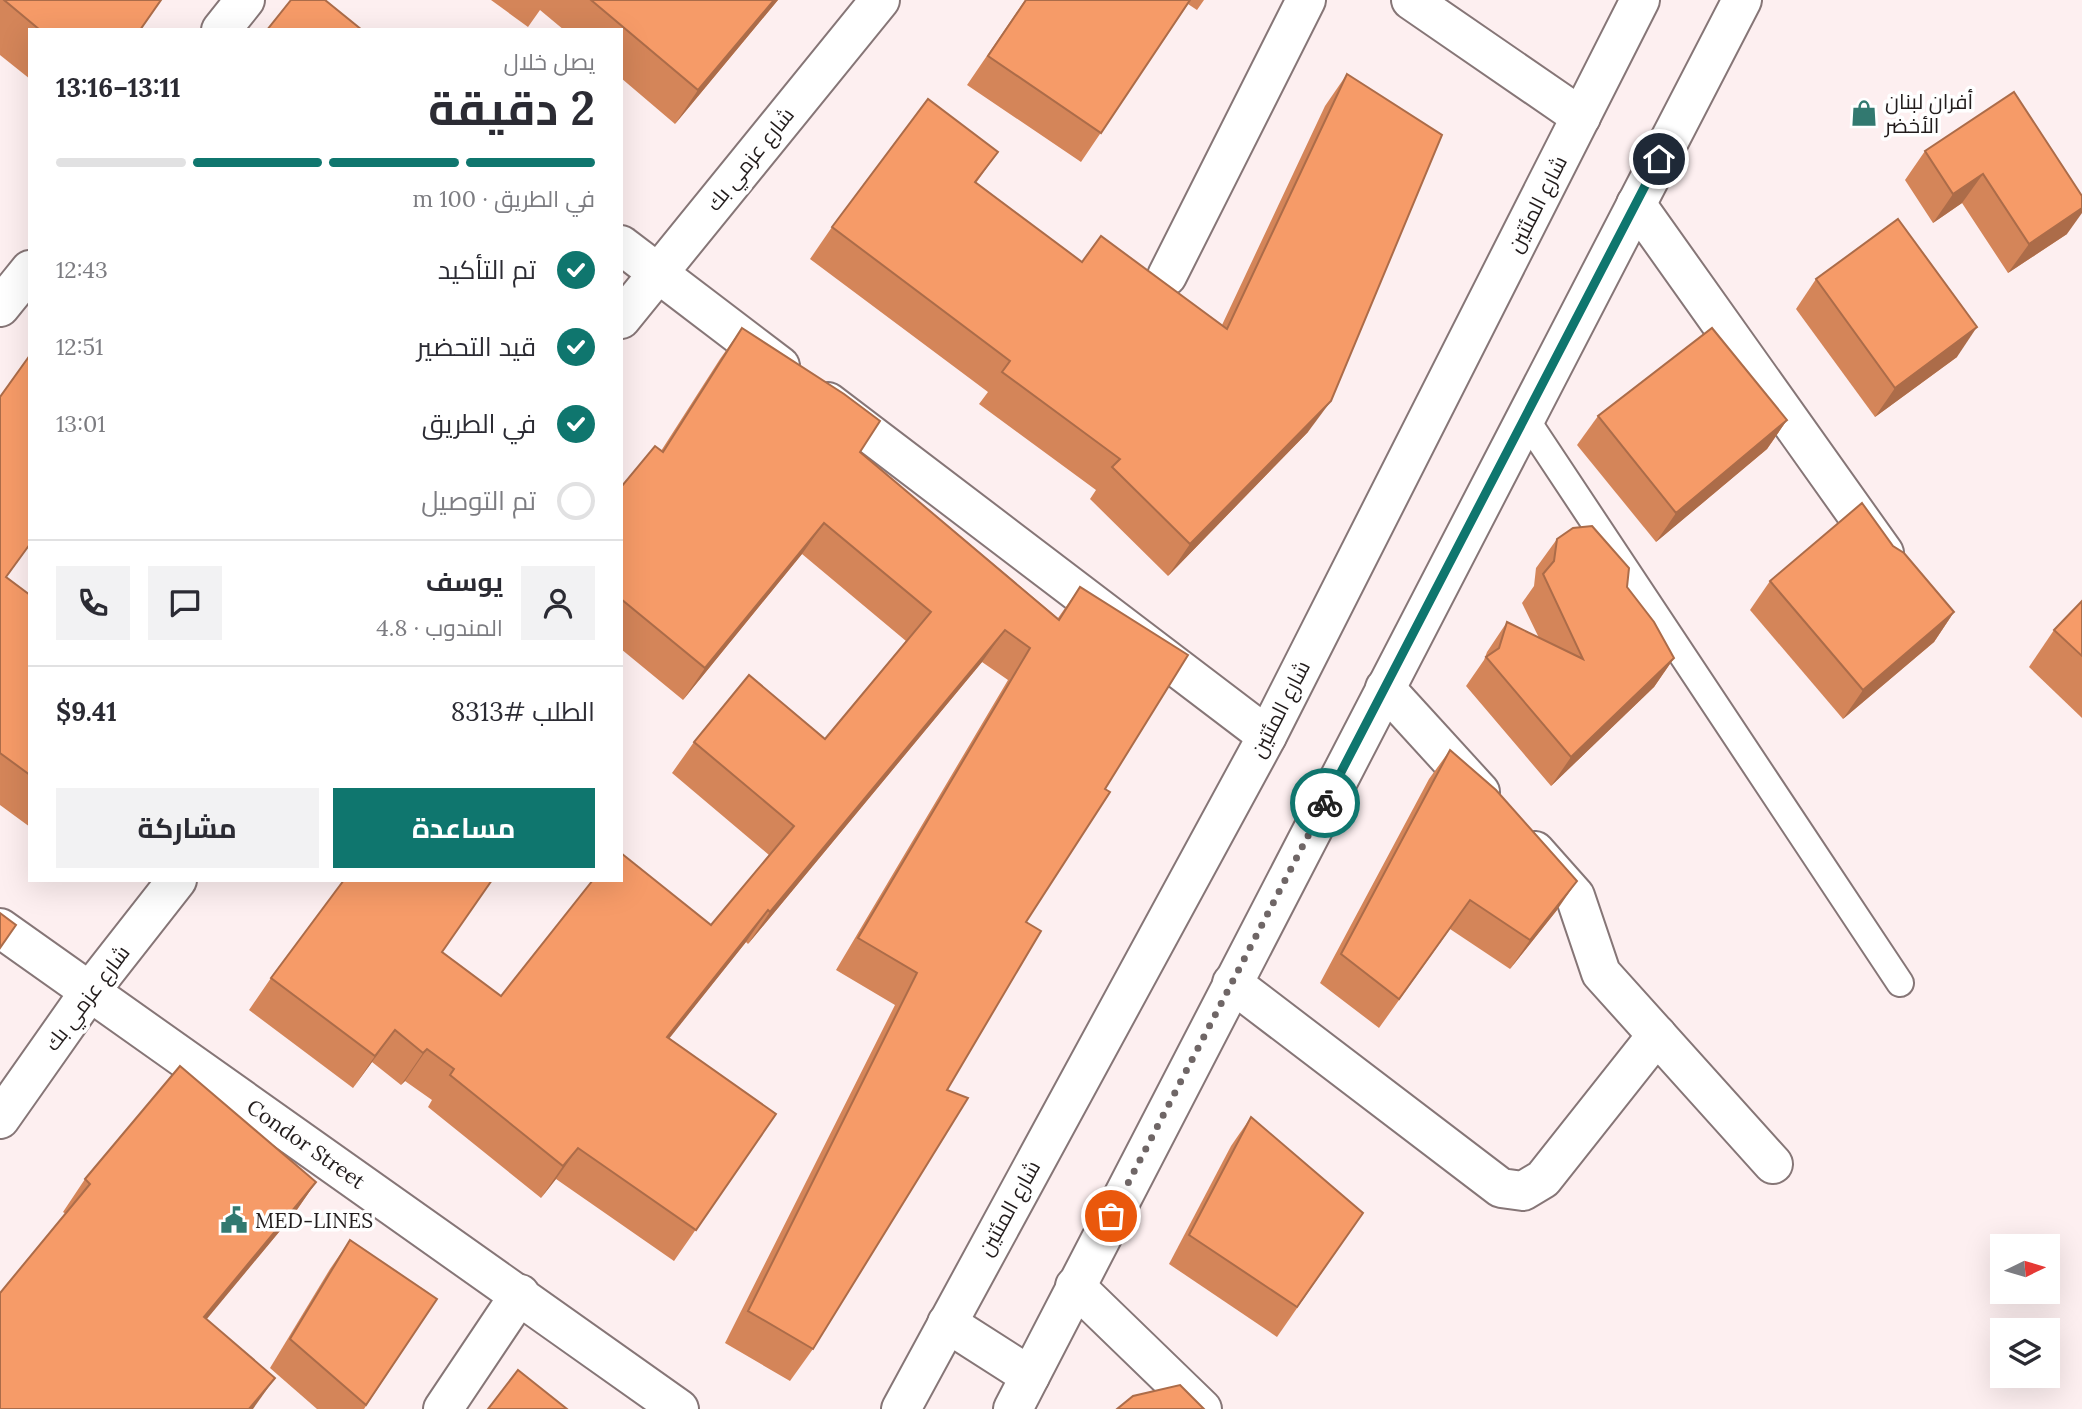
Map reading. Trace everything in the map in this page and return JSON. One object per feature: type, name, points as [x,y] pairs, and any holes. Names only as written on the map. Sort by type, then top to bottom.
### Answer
[{"type":"street","points":[[223,28],[245,0]]},
{"type":"street","name":"شارع عزمي بك","points":[[623,316],[880,0]]},
{"type":"street","points":[[1167,276],[1306,0]]},
{"type":"street","points":[[1411,0],[1581,117]]},
{"type":"street","name":"شارع المئتين","points":[[901,1409],[1267,736],[1640,0]]},
{"type":"street","points":[[947,1323],[1022,1392],[1742,0]]},
{"type":"street","points":[[1636,204],[1890,562]]},
{"type":"street","points":[[623,246],[1267,736]]},
{"type":"street","points":[[0,307],[28,272]]},
{"type":"street","points":[[1385,688],[1575,896],[1601,973],[1773,1164]]},
{"type":"street","name":"شارع عزمي بك","points":[[0,1119],[90,992],[175,882]]},
{"type":"street","name":"Condor Street","points":[[0,928],[679,1409]]},
{"type":"street","points":[[1232,983],[1501,1188],[1523,1191],[1543,1179],[1657,1035]]},
{"type":"street","points":[[1075,1286],[1202,1409]]},
{"type":"street","points":[[443,1409],[520,1294]]},
{"type":"lane","points":[[1525,418],[1900,983]]},
{"type":"building","points":[[4,0],[161,0],[141,28],[38,28]]},
{"type":"building","points":[[291,0],[325,0],[360,28],[269,28]]},
{"type":"building","points":[[591,0],[774,0],[698,90]]},
{"type":"building","points":[[1026,0],[1190,0],[1101,133],[988,56]]},
{"type":"building","points":[[1347,74],[1442,135],[1331,401],[1190,544],[1112,467],[1120,459],[1002,372],[1010,361],[832,227],[928,99],[998,152],[975,182],[1082,262],[1101,236],[1227,329]]},
{"type":"building","points":[[2014,92],[2082,196],[2082,208],[2029,244],[1983,174],[1953,194],[1925,151]]},
{"type":"building","points":[[1898,219],[1977,327],[1895,388],[1816,279]]},
{"type":"building","points":[[742,328],[844,394],[880,421],[860,452],[1059,620],[1080,587],[1188,655],[1105,789],[1110,792],[1026,922],[1041,931],[947,1090],[968,1098],[813,1349],[748,1311],[917,973],[858,938],[1030,648],[1005,630],[770,912],[768,910],[667,1037],[776,1114],[696,1230],[578,1148],[563,1166],[450,1075],[454,1069],[427,1049],[423,1053],[395,1030],[375,1056],[271,978],[343,882],[491,882],[442,952],[501,996],[591,882],[623,882],[623,855],[711,925],[794,826],[694,742],[749,675],[825,739],[931,612],[824,523],[705,668],[623,601],[623,485],[655,446],[663,452]]},
{"type":"building","points":[[1712,328],[1787,420],[1676,513],[1598,416]]},
{"type":"building","points":[[28,358],[28,547],[6,577],[28,594],[28,774],[0,753],[0,397]]},
{"type":"building","points":[[1862,503],[1893,546],[1904,553],[1954,612],[1863,690],[1770,581]]},
{"type":"building","points":[[1592,526],[1629,568],[1627,587],[1654,622],[1674,658],[1571,757],[1486,657],[1499,648],[1507,622],[1583,659],[1543,574],[1554,561],[1557,539],[1573,528]]},
{"type":"building","points":[[2082,601],[2082,656],[2054,630]]},
{"type":"building","points":[[1450,750],[1496,790],[1577,881],[1530,940],[1470,900],[1399,999],[1341,954]]},
{"type":"building","points":[[0,913],[16,925],[0,948]]},
{"type":"building","points":[[180,1066],[316,1182],[204,1317],[275,1378],[249,1409],[0,1409],[0,1293],[90,1184],[85,1179]]},
{"type":"building","points":[[1251,1117],[1363,1213],[1297,1307],[1189,1235]]},
{"type":"building","points":[[350,1240],[437,1299],[366,1405],[290,1339]]},
{"type":"building","points":[[518,1370],[567,1409],[488,1409]]},
{"type":"building","points":[[1180,1385],[1204,1409],[1117,1409],[1133,1396]]},
{"type":"way so far","points":[[1111,1216],[1325,803]]},
{"type":"place","name":"أفران لبنان الأخضر","points":[[1864,113]]},
{"type":"place","name":"MED-LINES","points":[[234,1220]]},
{"type":"route","points":[[1325,803],[1659,159]]}]
